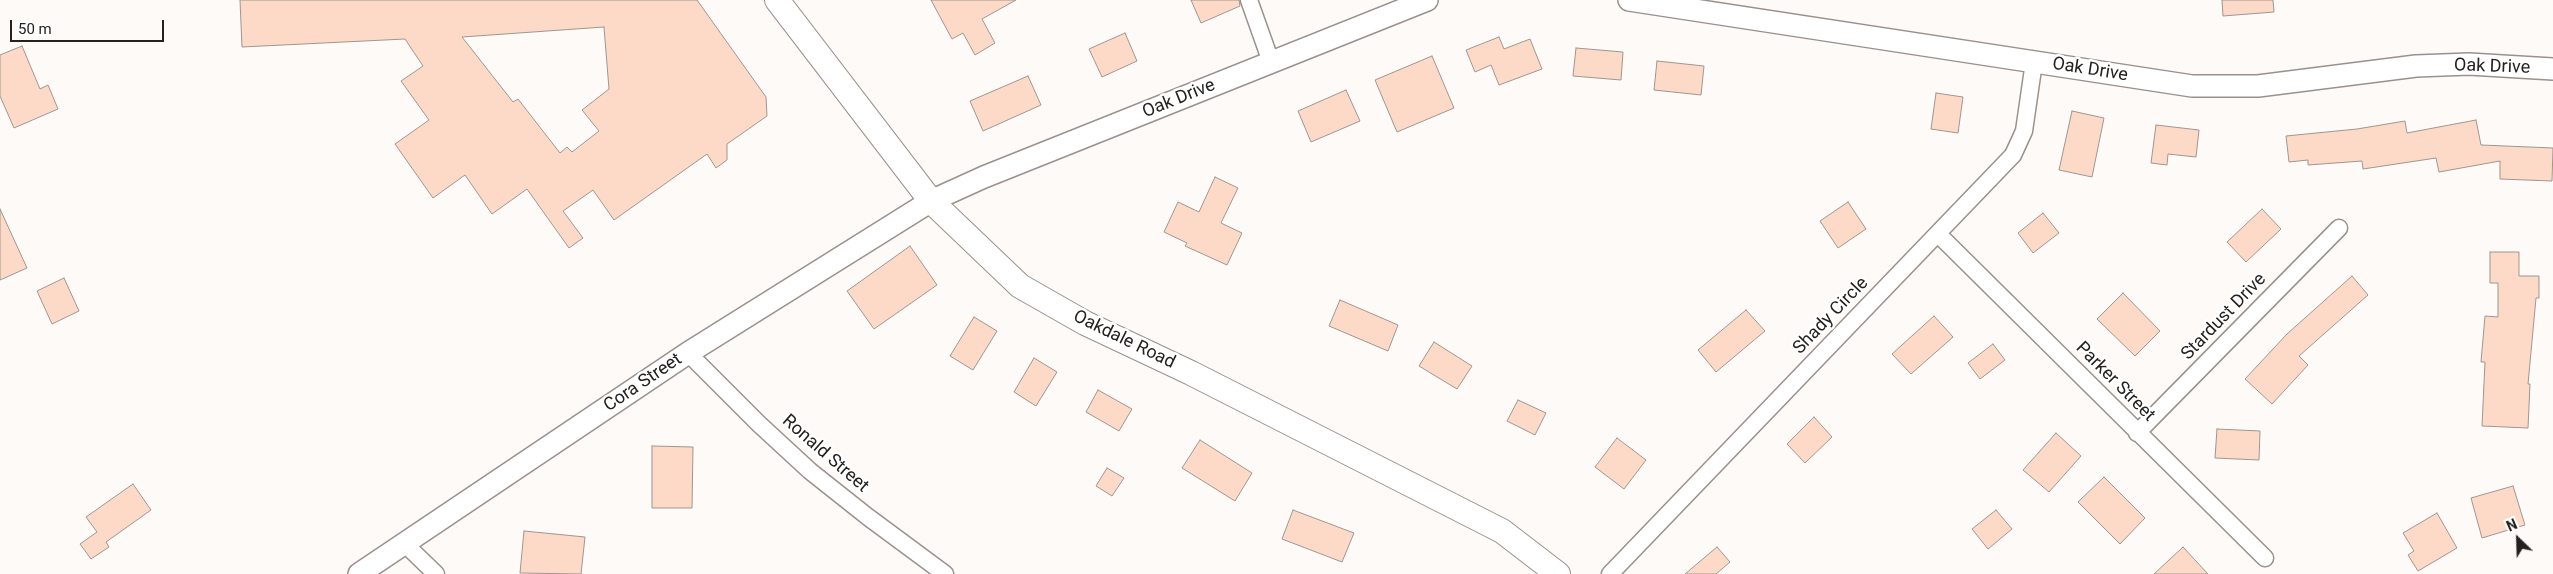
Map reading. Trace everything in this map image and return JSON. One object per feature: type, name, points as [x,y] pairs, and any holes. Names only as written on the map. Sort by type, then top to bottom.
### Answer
[{"type":"main road","name":"Oakdale Road","points":[[778,0],[932,201],[1020,286],[1085,323],[1191,373],[1502,531],[1558,574]]},
{"type":"street","points":[[1249,0],[1272,62]]},
{"type":"street","name":"Oak Drive","points":[[932,201],[984,177],[1427,0]]},
{"type":"street","name":"Oak Drive","points":[[1629,0],[2192,86],[2226,88],[2333,78],[2416,66],[2469,64],[2553,69]]},
{"type":"street","name":"Shady Circle","points":[[1610,574],[2013,155],[2022,140],[2034,62]]},
{"type":"street","name":"Cora Street","points":[[359,574],[688,353],[932,201]]},
{"type":"street","name":"Stardust Drive","points":[[2138,433],[2339,228]]},
{"type":"street","name":"Parker Street","points":[[1938,234],[2264,558]]},
{"type":"street","name":"Ronald Street","points":[[688,353],[759,424],[810,471],[868,518],[945,574]]},
{"type":"street","points":[[404,543],[436,574]]},
{"type":"building","points":[[240,0],[697,0],[766,97],[767,116],[727,144],[727,160],[716,168],[707,154],[614,220],[593,190],[563,211],[583,238],[569,248],[527,189],[492,214],[465,175],[433,198],[395,144],[429,120],[401,81],[423,66],[405,39],[242,47]],"holes":[[[604,27],[609,89],[582,110],[599,131],[572,152],[567,147],[560,153],[518,99],[513,102],[462,37]]]},
{"type":"building","points":[[931,0],[1016,0],[982,19],[995,43],[975,55],[963,33],[952,39]]},
{"type":"building","points":[[1191,0],[1239,0],[1240,6],[1201,23]]},
{"type":"building","points":[[2222,0],[2273,0],[2274,12],[2223,16]]},
{"type":"building","points":[[1125,33],[1137,61],[1102,77],[1089,49]]},
{"type":"building","points":[[1499,37],[1504,49],[1530,39],[1542,69],[1499,85],[1491,65],[1475,72],[1466,50]]},
{"type":"building","points":[[22,46],[40,89],[48,85],[58,109],[14,128],[0,96],[0,55]]},
{"type":"building","points":[[1576,48],[1623,52],[1621,80],[1573,76]]},
{"type":"building","points":[[1432,56],[1454,108],[1397,132],[1375,80]]},
{"type":"building","points":[[1657,61],[1704,66],[1701,95],[1654,90]]},
{"type":"building","points":[[1028,76],[1041,105],[983,131],[970,101]]},
{"type":"building","points":[[1346,90],[1360,121],[1311,142],[1298,111]]},
{"type":"building","points":[[1936,93],[1963,97],[1958,133],[1931,129]]},
{"type":"building","points":[[2072,111],[2104,118],[2092,177],[2059,170]]},
{"type":"building","points":[[2476,120],[2481,145],[2553,148],[2552,181],[2500,179],[2500,161],[2439,172],[2436,158],[2363,169],[2362,161],[2308,165],[2308,160],[2289,162],[2286,136],[2357,129],[2405,121],[2407,133]]},
{"type":"building","points":[[2156,125],[2199,130],[2196,157],[2168,154],[2167,165],[2151,163]]},
{"type":"building","points":[[1215,177],[1238,188],[1221,223],[1242,233],[1227,265],[1185,246],[1187,243],[1164,232],[1178,202],[1199,212]]},
{"type":"building","points":[[1848,202],[1866,229],[1838,248],[1820,221]]},
{"type":"building","points":[[0,209],[27,268],[0,280]]},
{"type":"building","points":[[2262,209],[2281,229],[2246,262],[2227,242]]},
{"type":"building","points":[[2043,213],[2059,233],[2033,253],[2018,233]]},
{"type":"building","points":[[910,246],[937,285],[874,329],[847,291]]},
{"type":"building","points":[[2490,252],[2519,252],[2519,276],[2539,276],[2539,298],[2536,298],[2528,384],[2530,384],[2528,428],[2482,426],[2485,362],[2481,362],[2485,316],[2498,317],[2498,283],[2490,283]]},
{"type":"building","points":[[2352,276],[2368,295],[2299,356],[2308,365],[2272,404],[2245,379],[2287,334]]},
{"type":"building","points":[[64,278],[79,311],[52,324],[37,291]]},
{"type":"building","points":[[2123,293],[2160,331],[2135,356],[2097,319]]},
{"type":"building","points":[[1340,300],[1398,325],[1388,351],[1329,326]]},
{"type":"building","points":[[1746,310],[1765,331],[1716,372],[1698,350]]},
{"type":"building","points":[[1934,316],[1953,337],[1911,374],[1892,354]]},
{"type":"building","points":[[974,317],[997,331],[973,370],[950,356]]},
{"type":"building","points":[[1434,342],[1472,366],[1457,389],[1419,366]]},
{"type":"building","points":[[1993,344],[2005,360],[1980,379],[1968,363]]},
{"type":"building","points":[[1034,358],[1057,372],[1036,406],[1014,392]]},
{"type":"building","points":[[1098,390],[1132,409],[1119,431],[1086,412]]},
{"type":"building","points":[[1518,400],[1546,413],[1535,435],[1507,421]]},
{"type":"building","points":[[1814,417],[1832,437],[1805,463],[1787,444]]},
{"type":"building","points":[[2217,429],[2260,431],[2259,460],[2215,458]]},
{"type":"building","points":[[2056,433],[2081,456],[2049,492],[2023,470]]},
{"type":"building","points":[[1617,438],[1646,460],[1624,489],[1595,467]]},
{"type":"building","points":[[1200,440],[1252,473],[1235,501],[1182,468]]},
{"type":"building","points":[[652,446],[693,447],[692,508],[652,508]]},
{"type":"building","points":[[1107,468],[1124,478],[1112,496],[1096,486]]},
{"type":"building","points":[[2104,477],[2145,518],[2120,544],[2078,502]]},
{"type":"building","points":[[133,484],[151,510],[106,542],[109,547],[91,559],[80,544],[97,532],[86,517]]},
{"type":"building","points":[[2513,486],[2525,525],[2482,538],[2471,498]]},
{"type":"building","points":[[1293,510],[1354,533],[1342,562],[1282,539]]},
{"type":"building","points":[[1996,510],[2012,529],[1988,549],[1972,529]]},
{"type":"building","points":[[2437,513],[2457,548],[2418,571],[2408,555],[2414,551],[2403,533]]},
{"type":"building","points":[[524,531],[585,537],[581,574],[520,573]]},
{"type":"building","points":[[1717,547],[1730,562],[1716,574],[1685,574]]},
{"type":"building","points":[[2183,547],[2208,574],[2154,574]]}]
